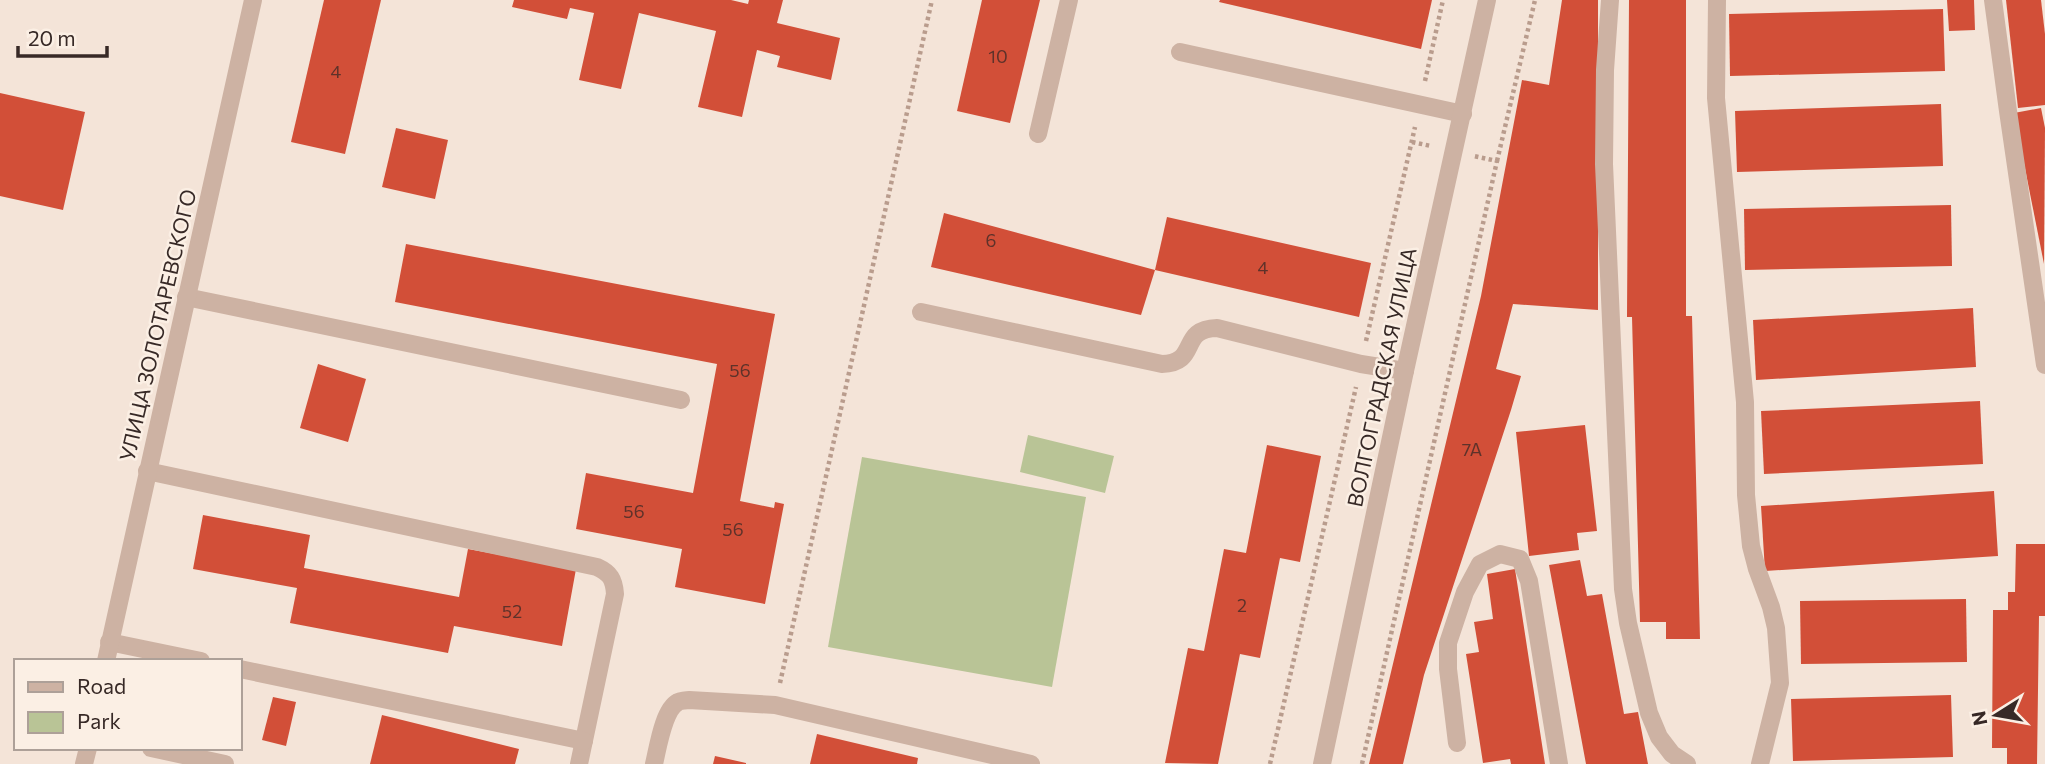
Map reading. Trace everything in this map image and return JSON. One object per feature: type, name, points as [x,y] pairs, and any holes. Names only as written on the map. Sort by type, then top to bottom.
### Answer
[{"type":"street","name":"УЛИЦА ЗОЛОТАРЕВСКОГО","points":[[106,659],[253,0]]},
{"type":"street","points":[[1038,134],[1069,0]]},
{"type":"street","name":"ВОЛГОГРАДСКАЯ УЛИЦА","points":[[1322,764],[1405,371],[1488,0]]},
{"type":"street","points":[[1610,0],[1605,70],[1604,163],[1623,589],[1649,713],[1659,737],[1672,754],[1687,764]]},
{"type":"street","points":[[1717,0],[1716,99],[1745,402],[1746,495],[1751,546],[1776,628],[1780,683],[1760,764]]},
{"type":"street","points":[[1993,0],[2045,365]]},
{"type":"street","points":[[1180,52],[1463,114]]},
{"type":"street","points":[[186,297],[681,400]]},
{"type":"street","points":[[921,312],[1162,364],[1173,364],[1183,358],[1195,334],[1205,328],[1217,328],[1361,364],[1405,371]]},
{"type":"street","points":[[147,471],[597,567],[607,572],[614,582],[615,594],[579,764]]},
{"type":"street","points":[[1457,743],[1448,668],[1448,643],[1465,592],[1480,565],[1500,554],[1520,559],[1529,581],[1559,764]]},
{"type":"street","points":[[109,642],[191,659]]},
{"type":"street","points":[[242,669],[584,741]]},
{"type":"street","points":[[654,764],[666,717],[671,708],[679,702],[689,700],[775,705],[1031,764]]},
{"type":"street","points":[[160,750],[225,764]]},
{"type":"path","points":[[775,705],[932,0]]},
{"type":"path","points":[[1362,764],[1535,0]]},
{"type":"path","points":[[1412,142],[1497,161]]},
{"type":"green space","points":[[1028,435],[1114,456],[1105,493],[1020,472]]},
{"type":"green space","points":[[862,457],[1086,497],[1052,687],[828,647]]},
{"type":"building","points":[[324,0],[381,0],[345,154],[291,142]]},
{"type":"building","points":[[514,0],[731,0],[748,4],[749,0],[783,0],[777,23],[840,38],[831,80],[777,67],[780,56],[757,50],[742,117],[698,107],[716,31],[639,13],[621,89],[579,80],[594,13],[570,8],[567,19],[512,7]]},
{"type":"building","points":[[982,0],[1040,0],[1010,123],[957,111]]},
{"type":"building","points":[[1432,0],[1421,49],[1219,2]]},
{"type":"building","points":[[1562,0],[1598,0],[1598,310],[1513,304],[1496,369],[1521,376],[1424,675],[1403,764],[1369,764],[1481,296],[1522,80],[1549,85]]},
{"type":"building","points":[[1629,0],[1686,0],[1686,316],[1692,316],[1700,639],[1666,639],[1666,622],[1640,622],[1632,317],[1627,317]]},
{"type":"building","points":[[1947,0],[1974,0],[1975,30],[1949,31]]},
{"type":"building","points":[[2006,0],[2041,0],[2045,34],[2045,105],[2018,108]]},
{"type":"building","points":[[1943,9],[1945,71],[1730,76],[1729,14]]},
{"type":"building","points":[[0,93],[85,112],[63,210],[0,196]]},
{"type":"building","points":[[1941,104],[1943,166],[1737,172],[1735,111]]},
{"type":"building","points":[[2041,108],[2045,128],[2044,264],[2014,113]]},
{"type":"building","points":[[396,128],[448,140],[435,199],[382,187]]},
{"type":"building","points":[[1951,205],[1952,266],[1745,270],[1744,209]]},
{"type":"building","points":[[944,213],[1155,270],[1141,315],[931,267]]},
{"type":"building","points":[[1167,217],[1371,263],[1359,317],[1155,270]]},
{"type":"building","points":[[406,244],[775,314],[740,501],[774,508],[775,502],[784,504],[765,604],[675,587],[682,549],[576,529],[586,473],[693,493],[717,364],[395,302]]},
{"type":"building","points":[[1973,308],[1976,367],[1756,380],[1753,320]]},
{"type":"building","points":[[318,364],[366,379],[348,442],[300,428]]},
{"type":"building","points":[[1980,401],[1983,464],[1764,474],[1761,411]]},
{"type":"building","points":[[1585,425],[1597,531],[1577,533],[1579,550],[1529,556],[1516,432]]},
{"type":"building","points":[[1267,445],[1321,456],[1300,562],[1280,558],[1260,658],[1240,654],[1218,764],[1165,763],[1188,648],[1204,651],[1224,549],[1246,553]]},
{"type":"building","points":[[1994,491],[1998,556],[1765,571],[1761,506]]},
{"type":"building","points":[[203,515],[310,535],[304,568],[459,597],[468,549],[576,569],[562,646],[454,626],[448,653],[290,623],[297,588],[193,569]]},
{"type":"building","points":[[2016,544],[2045,544],[2045,616],[2039,616],[2037,764],[2007,764],[2007,748],[1992,748],[1993,610],[2008,610],[2008,592],[2015,592]]},
{"type":"building","points":[[1580,560],[1587,596],[1602,594],[1624,714],[1638,712],[1648,764],[1586,764],[1549,565]]},
{"type":"building","points":[[1515,569],[1545,764],[1511,764],[1510,759],[1483,763],[1466,654],[1479,652],[1474,622],[1493,619],[1487,574]]},
{"type":"building","points":[[1966,599],[1967,662],[1801,664],[1800,601]]},
{"type":"building","points":[[1951,695],[1953,757],[1793,761],[1791,699]]},
{"type":"building","points":[[273,697],[296,702],[286,746],[262,740]]},
{"type":"building","points":[[382,715],[519,749],[515,764],[370,764]]},
{"type":"building","points":[[817,734],[918,758],[917,764],[810,764]]},
{"type":"building","points":[[715,756],[746,763],[746,764],[713,764]]}]
